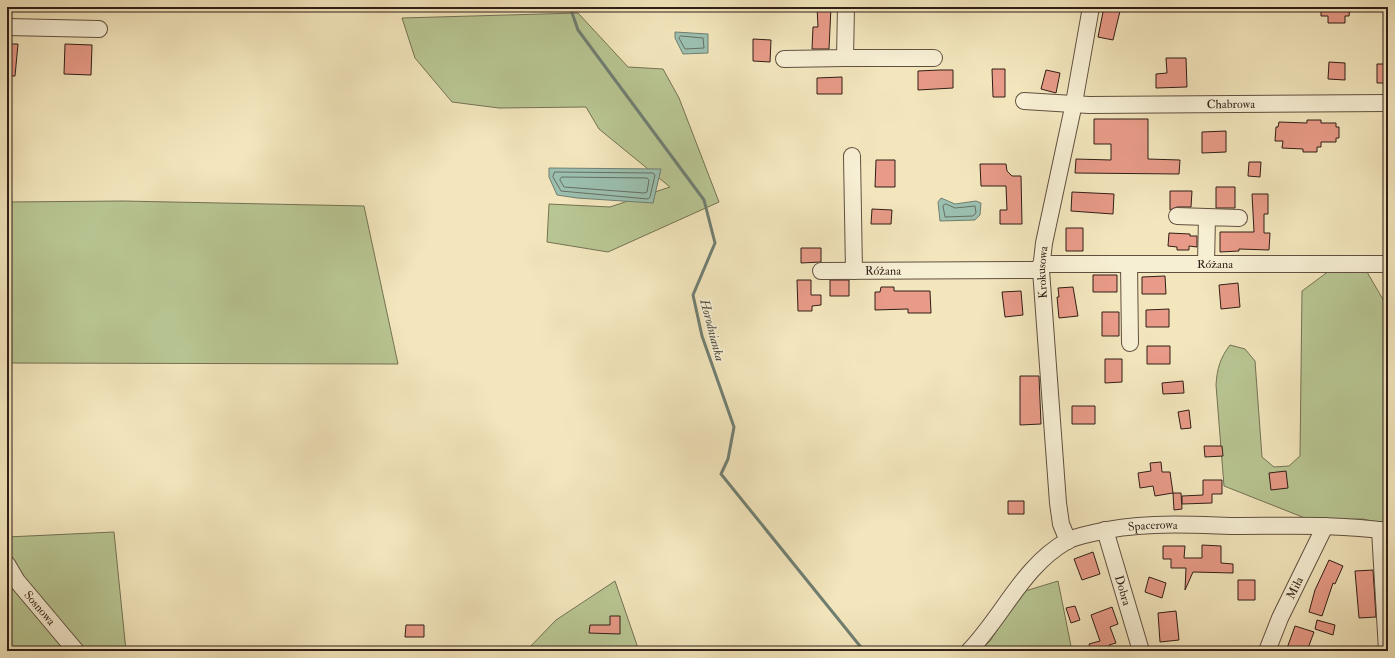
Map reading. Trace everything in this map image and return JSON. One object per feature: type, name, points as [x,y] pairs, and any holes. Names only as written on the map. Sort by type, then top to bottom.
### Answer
[{"type":"street","points":[[846,7],[846,58]]},
{"type":"street","name":"Krokusowa","points":[[1068,541],[1061,524],[1058,503],[1041,267],[1045,235],[1074,103],[1091,7]]},
{"type":"street","points":[[7,27],[99,29]]},
{"type":"street","points":[[784,59],[934,58]]},
{"type":"street","name":"Chabrowa","points":[[1024,101],[1089,105],[1388,103]]},
{"type":"street","points":[[852,156],[854,271]]},
{"type":"street","points":[[1177,216],[1239,218]]},
{"type":"street","points":[[1206,264],[1207,217]]},
{"type":"street","points":[[1129,264],[1130,343]]},
{"type":"street","name":"Różana","points":[[821,271],[1129,264],[1388,264]]},
{"type":"street","name":"Spacerowa","points":[[969,651],[985,635],[1020,584],[1049,554],[1068,541],[1105,530],[1139,525],[1325,526],[1384,531]]},
{"type":"street","name":"Miła","points":[[1267,651],[1280,618],[1325,526]]},
{"type":"street","name":"Dobra","points":[[1105,530],[1141,651]]},
{"type":"street","points":[[1384,531],[1387,651]]},
{"type":"street","name":"Sosnowa","points":[[7,564],[17,581],[76,651]]},
{"type":"green space","points":[[578,13],[628,67],[663,69],[679,98],[719,202],[608,252],[547,242],[549,204],[610,207],[670,187],[599,129],[586,107],[499,108],[452,102],[415,58],[402,18]]},
{"type":"green space","points":[[123,201],[364,206],[398,364],[7,363],[7,202]]},
{"type":"green space","points":[[1333,268],[1367,272],[1388,308],[1388,525],[1363,519],[1310,520],[1224,486],[1216,385],[1221,359],[1230,345],[1245,349],[1255,361],[1262,457],[1274,467],[1289,466],[1300,456],[1302,291]]},
{"type":"green space","points":[[114,532],[126,651],[7,651],[7,537]]},
{"type":"green space","points":[[615,581],[639,651],[526,651],[556,620]]},
{"type":"green space","points":[[1058,581],[1072,651],[980,651],[990,641],[1022,592]]},
{"type":"water","points":[[675,32],[708,34],[708,53],[683,54],[675,38]]},
{"type":"water","points":[[549,168],[661,169],[653,203],[577,198],[557,195],[549,177]]},
{"type":"water","points":[[941,198],[955,204],[976,201],[981,203],[980,215],[975,220],[940,221],[938,202]]},
{"type":"building","points":[[817,7],[831,7],[829,49],[812,49],[813,27],[818,27]]},
{"type":"building","points":[[1104,7],[1121,7],[1113,40],[1098,37]]},
{"type":"building","points":[[1321,7],[1350,7],[1349,16],[1345,16],[1345,23],[1328,23],[1328,16],[1321,16]]},
{"type":"building","points":[[753,39],[771,40],[770,62],[753,61]]},
{"type":"building","points":[[7,44],[18,44],[15,76],[7,76]]},
{"type":"building","points":[[65,44],[92,45],[91,75],[64,74]]},
{"type":"building","points":[[1166,58],[1186,58],[1187,87],[1156,88],[1156,74],[1167,73]]},
{"type":"building","points":[[1329,62],[1345,63],[1345,80],[1328,79]]},
{"type":"building","points":[[1377,64],[1388,64],[1388,83],[1377,83]]},
{"type":"building","points":[[992,69],[1005,69],[1005,97],[993,97]]},
{"type":"building","points":[[953,70],[953,88],[918,90],[918,71]]},
{"type":"building","points":[[1046,70],[1060,73],[1056,93],[1041,89]]},
{"type":"building","points":[[842,77],[842,94],[817,94],[817,78]]},
{"type":"building","points":[[1094,119],[1148,119],[1148,159],[1180,160],[1179,174],[1075,173],[1076,159],[1111,160],[1111,144],[1094,144]]},
{"type":"building","points":[[1307,120],[1321,120],[1321,123],[1336,123],[1336,127],[1339,127],[1339,138],[1336,138],[1336,142],[1321,142],[1321,147],[1317,147],[1317,152],[1303,152],[1303,149],[1282,148],[1283,141],[1275,141],[1276,127],[1278,127],[1279,122],[1307,123]]},
{"type":"building","points":[[1226,131],[1226,152],[1202,153],[1202,132]]},
{"type":"building","points":[[876,160],[895,160],[895,187],[875,187]]},
{"type":"building","points":[[1249,162],[1261,162],[1260,177],[1248,176]]},
{"type":"building","points":[[980,164],[1006,164],[1007,171],[1012,176],[1021,176],[1022,224],[1000,224],[1000,210],[1007,210],[1006,186],[981,186]]},
{"type":"building","points":[[1216,187],[1235,187],[1235,208],[1216,208]]},
{"type":"building","points":[[1170,191],[1192,191],[1191,207],[1177,207],[1170,210]]},
{"type":"building","points":[[1072,192],[1114,194],[1113,214],[1071,211]]},
{"type":"building","points":[[1252,194],[1268,194],[1268,214],[1264,214],[1264,233],[1270,233],[1269,250],[1239,249],[1239,251],[1220,252],[1220,232],[1254,232]]},
{"type":"building","points":[[872,209],[892,210],[891,224],[871,224]]},
{"type":"building","points":[[1066,228],[1083,228],[1083,251],[1066,251]]},
{"type":"building","points":[[1169,233],[1190,234],[1190,236],[1197,236],[1197,247],[1189,246],[1189,250],[1177,250],[1177,247],[1168,246]]},
{"type":"building","points":[[801,248],[821,248],[821,262],[801,263]]},
{"type":"building","points":[[1093,275],[1117,275],[1117,292],[1093,292]]},
{"type":"building","points":[[1165,276],[1166,294],[1142,294],[1142,277]]},
{"type":"building","points":[[797,280],[811,280],[811,295],[821,295],[821,305],[812,306],[812,311],[798,311]]},
{"type":"building","points":[[830,280],[849,280],[849,296],[830,296]]},
{"type":"building","points":[[1238,283],[1240,307],[1221,309],[1219,285]]},
{"type":"building","points":[[881,287],[894,287],[894,291],[930,291],[931,313],[908,313],[908,309],[875,310],[875,292],[880,292]]},
{"type":"building","points":[[1073,287],[1078,316],[1059,318],[1057,297],[1059,297],[1058,288]]},
{"type":"building","points":[[1021,291],[1023,315],[1005,317],[1002,292]]},
{"type":"building","points":[[1169,309],[1169,327],[1146,327],[1146,310]]},
{"type":"building","points":[[1102,312],[1119,312],[1119,336],[1102,336]]},
{"type":"building","points":[[1147,346],[1170,346],[1170,364],[1147,364]]},
{"type":"building","points":[[1105,359],[1122,359],[1122,382],[1105,383]]},
{"type":"building","points":[[1020,376],[1039,376],[1041,424],[1020,425]]},
{"type":"building","points":[[1183,381],[1184,393],[1163,394],[1162,383]]},
{"type":"building","points":[[1072,406],[1095,406],[1095,424],[1072,424]]},
{"type":"building","points":[[1189,410],[1191,428],[1181,429],[1178,412]]},
{"type":"building","points":[[1204,446],[1222,446],[1223,456],[1205,457]]},
{"type":"building","points":[[1161,462],[1162,472],[1170,472],[1173,493],[1155,496],[1153,486],[1140,488],[1138,473],[1151,471],[1150,463]]},
{"type":"building","points":[[1286,471],[1288,488],[1271,490],[1269,473]]},
{"type":"building","points":[[1203,480],[1222,480],[1222,494],[1212,494],[1212,503],[1182,504],[1182,496],[1203,495]]},
{"type":"building","points":[[1173,493],[1181,493],[1182,509],[1174,510]]},
{"type":"building","points":[[1008,501],[1024,501],[1024,514],[1008,514]]},
{"type":"building","points":[[1202,545],[1221,546],[1221,563],[1233,564],[1233,573],[1193,572],[1185,590],[1186,568],[1171,568],[1171,559],[1163,559],[1163,546],[1185,546],[1184,558],[1202,558]]},
{"type":"building","points":[[1093,552],[1100,574],[1082,580],[1074,559]]},
{"type":"building","points":[[1329,560],[1343,566],[1335,584],[1333,583],[1322,616],[1309,612],[1315,590]]},
{"type":"building","points":[[1373,570],[1376,617],[1359,618],[1355,571]]},
{"type":"building","points":[[1149,577],[1166,583],[1162,598],[1145,592]]},
{"type":"building","points":[[1238,580],[1255,580],[1255,600],[1238,600]]},
{"type":"building","points":[[1075,606],[1080,620],[1071,623],[1066,608]]},
{"type":"building","points":[[1112,607],[1118,624],[1110,627],[1116,643],[1109,645],[1111,651],[1091,651],[1089,644],[1100,641],[1091,615]]},
{"type":"building","points":[[1176,611],[1179,640],[1160,642],[1158,613]]},
{"type":"building","points":[[610,616],[620,616],[620,634],[589,633],[590,625],[610,625]]},
{"type":"building","points":[[1317,620],[1335,625],[1333,635],[1315,629]]},
{"type":"building","points":[[406,625],[424,625],[424,637],[405,637]]},
{"type":"building","points":[[1295,626],[1314,632],[1307,651],[1286,651]]},
{"type":"waterway","name":"Horodnianka","points":[[570,7],[578,30],[704,200],[715,243],[693,295],[702,336],[734,427],[728,459],[721,474],[864,651]]}]
